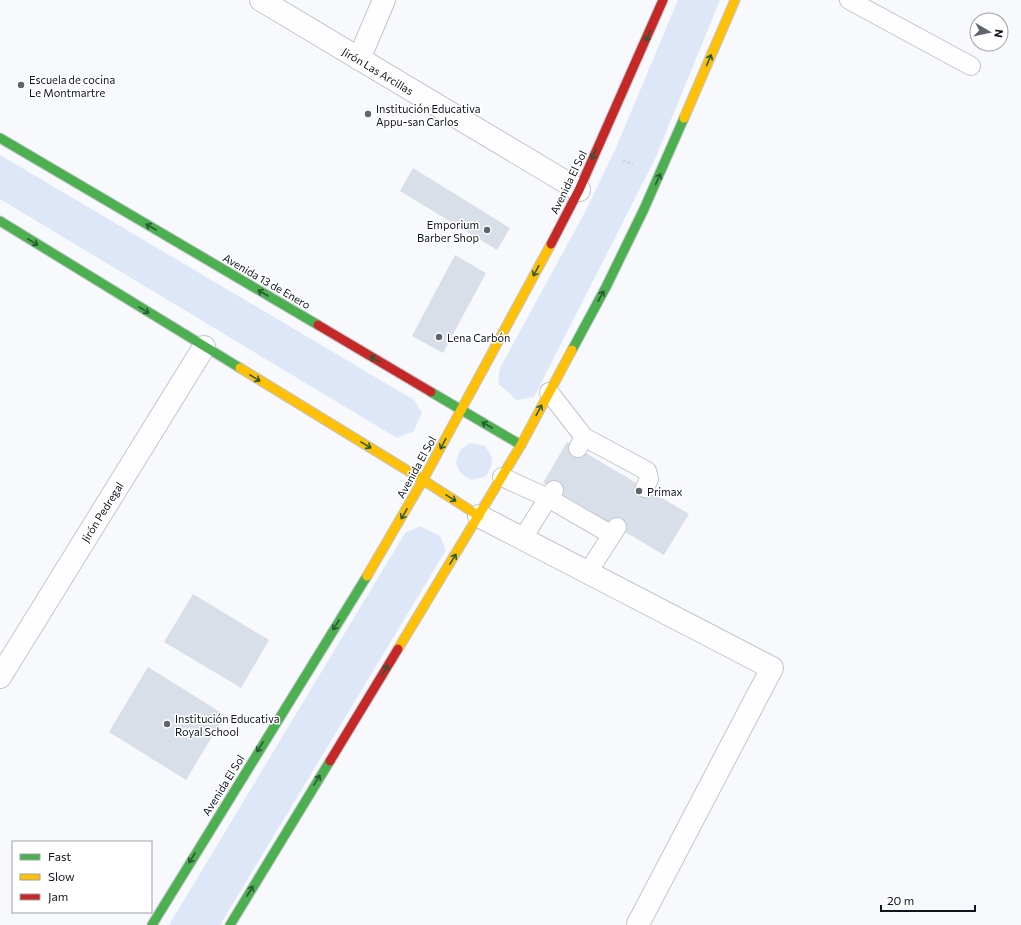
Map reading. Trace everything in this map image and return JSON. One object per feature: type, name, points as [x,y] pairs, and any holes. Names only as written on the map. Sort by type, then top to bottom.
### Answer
[{"type":"main road","name":"Avenida El Sol","points":[[152,925],[375,563],[423,480],[579,190],[663,0]]},
{"type":"main road","points":[[230,925],[521,445],[606,287],[658,178],[734,0]]},
{"type":"main road","name":"Avenida 13 de Enero","points":[[0,138],[521,445]]},
{"type":"main road","points":[[0,222],[423,480],[479,516]]},
{"type":"street","name":"Jirón Las Arcillas","points":[[261,0],[579,190]]},
{"type":"street","points":[[359,59],[384,0]]},
{"type":"street","name":"Jirón Pedregal","points":[[0,677],[204,347]]},
{"type":"street","points":[[479,516],[772,668],[638,924]]},
{"type":"lane","points":[[849,0],[971,66]]},
{"type":"lane","points":[[549,392],[581,443],[646,471],[649,479],[645,488]]},
{"type":"lane","points":[[502,478],[551,494],[615,531],[588,572]]},
{"type":"lane","points":[[523,538],[551,494]]},
{"type":"path","points":[[598,148],[658,178]]},
{"type":"shaded area","points":[[678,0],[720,0],[655,159],[534,397],[516,400],[498,383],[500,368],[585,212],[615,150]]},
{"type":"shaded area","points":[[0,155],[414,400],[422,412],[414,431],[397,438],[0,199]]},
{"type":"shaded area","points":[[470,443],[485,446],[492,461],[486,476],[472,480],[461,474],[456,463],[460,450]]},
{"type":"shaded area","points":[[420,526],[440,536],[446,550],[220,925],[169,925],[405,533]]},
{"type":"building","points":[[413,168],[510,228],[497,250],[400,191]]},
{"type":"building","points":[[455,255],[486,273],[443,353],[412,336]]},
{"type":"building","points":[[567,442],[689,514],[664,555],[543,483]]},
{"type":"building","points":[[193,594],[269,640],[241,688],[164,642]]},
{"type":"building","name":"Institución Educativa Royal School","points":[[148,667],[225,715],[186,780],[109,732]]},
{"type":"traffic: fast","points":[[572,350],[606,287],[644,209],[684,118]]},
{"type":"traffic: fast","points":[[0,138],[318,325]]},
{"type":"traffic: fast","points":[[0,221],[240,368]]},
{"type":"traffic: fast","points":[[431,392],[521,445]]},
{"type":"traffic: fast","points":[[152,925],[367,576]]},
{"type":"traffic: fast","points":[[230,925],[330,761]]},
{"type":"traffic: slow","points":[[684,118],[735,0]]},
{"type":"traffic: slow","points":[[461,410],[551,244]]},
{"type":"traffic: slow","points":[[398,649],[521,445],[572,350]]},
{"type":"traffic: slow","points":[[240,368],[479,516]]},
{"type":"traffic: slow","points":[[367,576],[423,480],[461,410]]},
{"type":"traffic: jam","points":[[551,244],[579,190],[663,0]]},
{"type":"traffic: jam","points":[[318,325],[431,392]]},
{"type":"traffic: jam","points":[[330,761],[398,649]]},
{"type":"place","name":"Escuela de cocina Le Montmartre","points":[[21,85]]},
{"type":"place","name":"Institución Educativa Appu-san Carlos","points":[[368,114]]},
{"type":"place","name":"Emporium Barber Shop","points":[[487,230]]},
{"type":"place","name":"Lena Carbón","points":[[439,337]]},
{"type":"place","name":"Primax","points":[[639,491]]},
{"type":"place","name":"Institución Educativa Royal School","points":[[167,724]]}]
